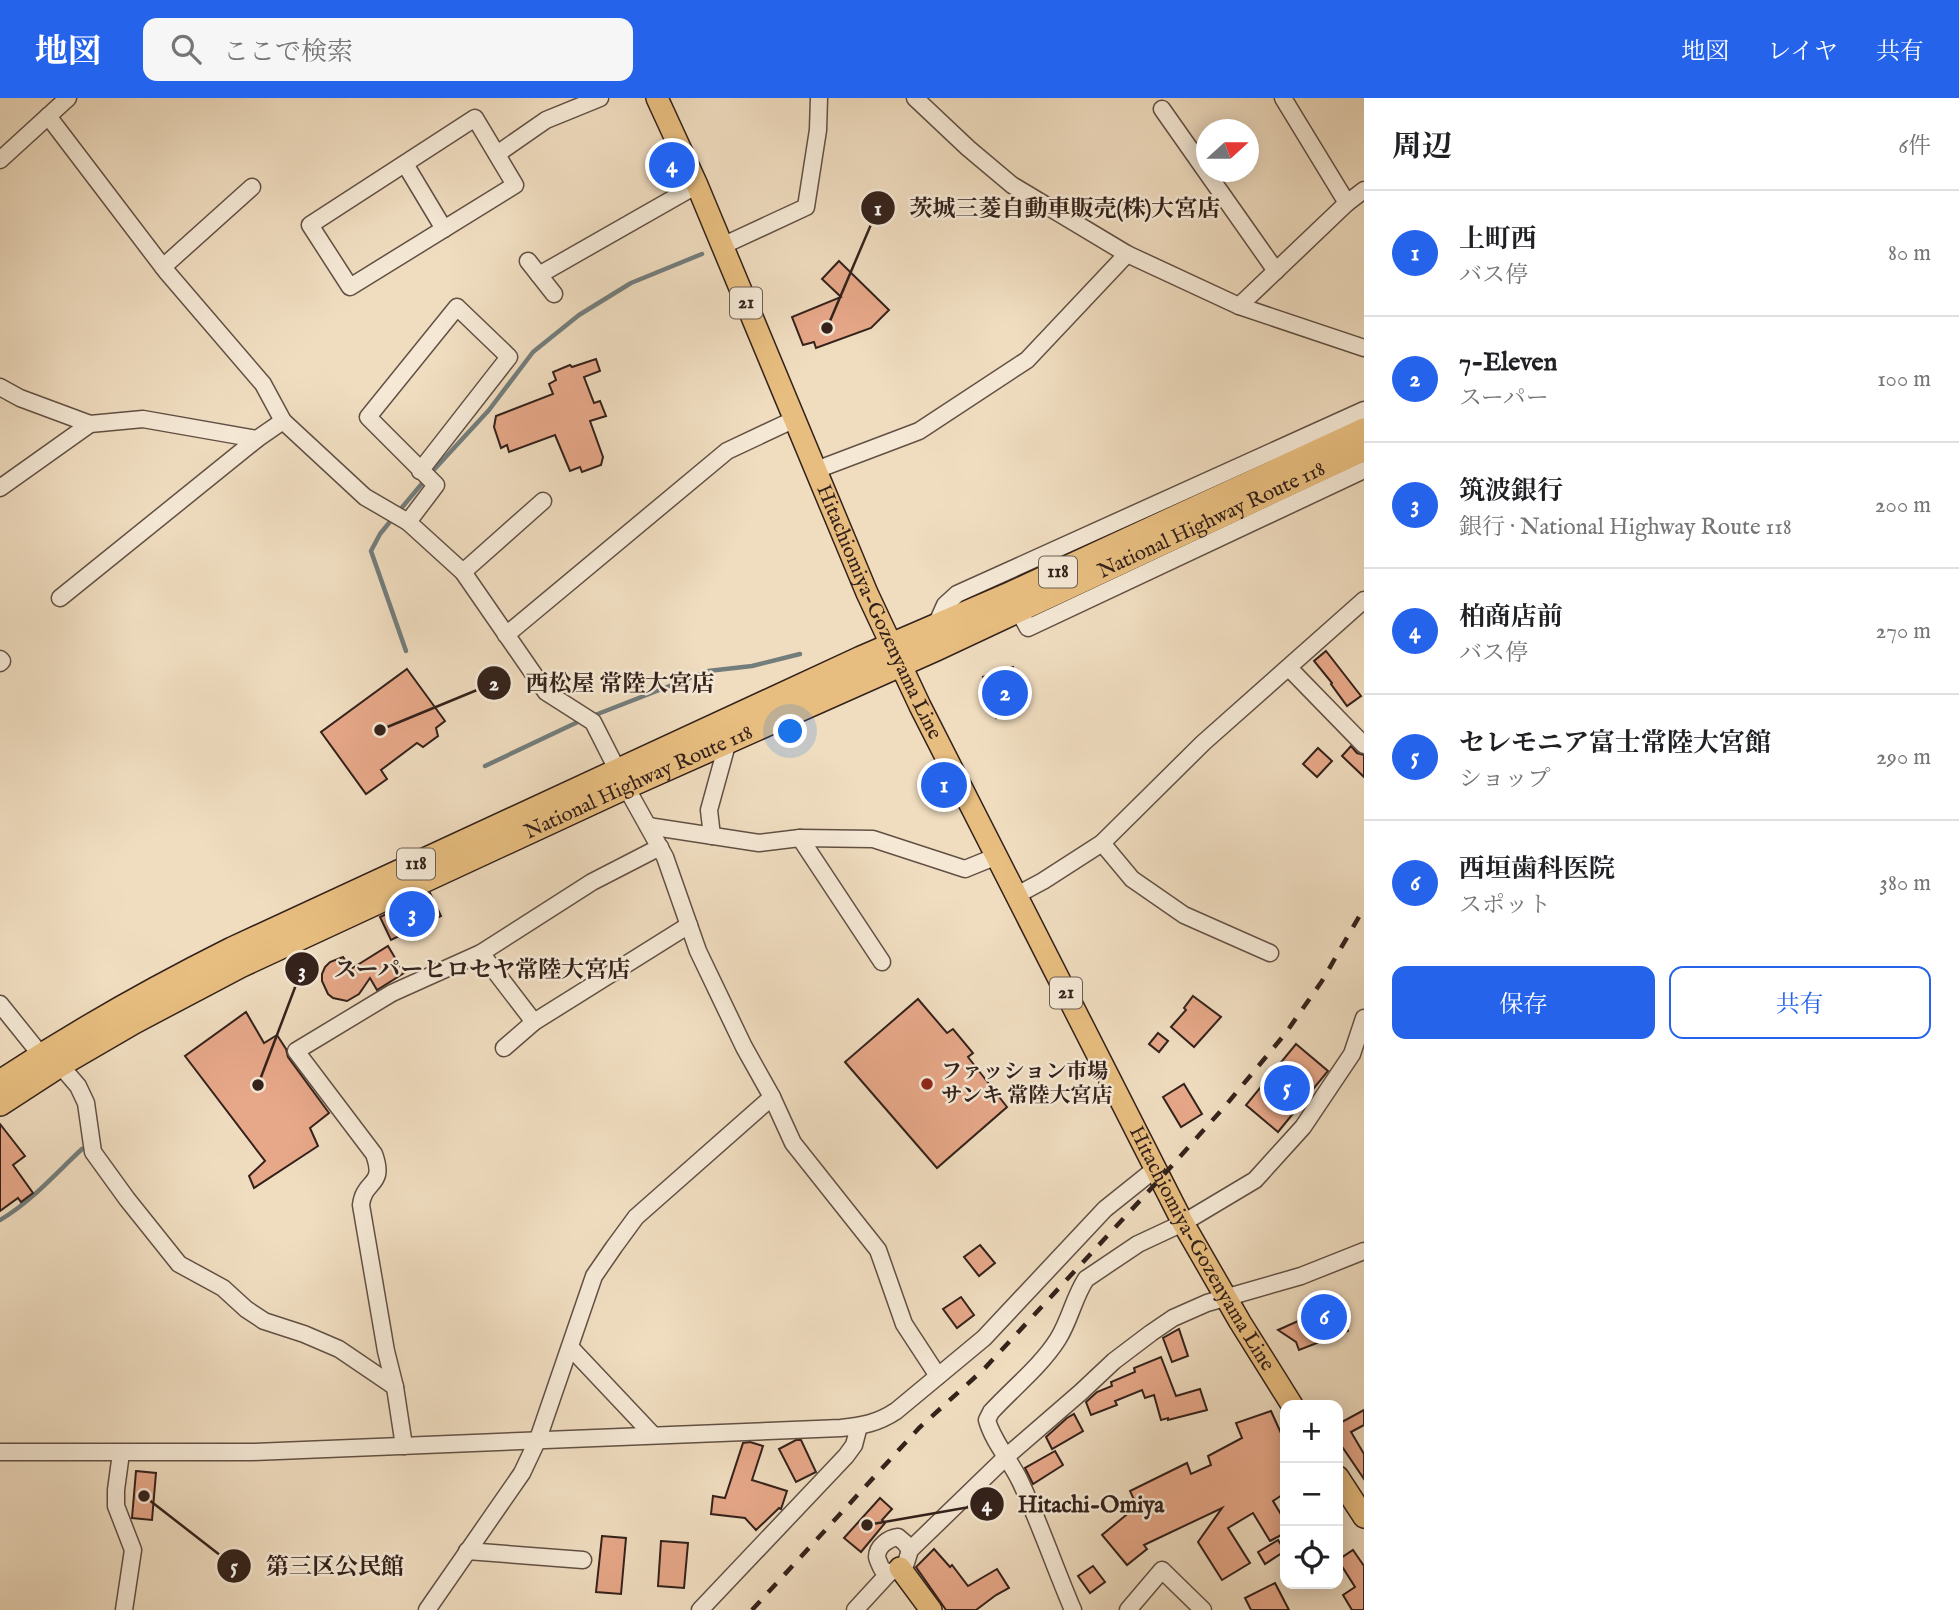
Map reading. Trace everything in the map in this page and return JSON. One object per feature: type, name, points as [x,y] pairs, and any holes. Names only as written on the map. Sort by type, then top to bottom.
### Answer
[{"type":"highway","name":"National Highway Route 118","points":[[0,1104],[50,1060],[134,1001],[211,959],[622,779],[896,654],[1018,610],[1364,430]]},
{"type":"highway","name":"National Highway Route 118","points":[[622,779],[728,741],[896,654],[936,625],[1227,502],[1364,449]]},
{"type":"highway","name":"National Highway Route 118","points":[[0,1082],[50,1060]]},
{"type":"main road","name":"Hitachiomiya-Gozenyama Line","points":[[657,98],[920,706],[1183,1223],[1289,1400]]},
{"type":"main road","points":[[1343,1485],[1364,1517]]},
{"type":"main road","points":[[900,1564],[931,1610]]},
{"type":"street","points":[[0,160],[68,98]]},
{"type":"street","points":[[497,154],[546,120],[600,98]]},
{"type":"street","points":[[722,246],[806,207],[818,130],[819,98]]},
{"type":"street","points":[[915,98],[1012,185],[1127,254],[1239,306],[1364,348]]},
{"type":"street","points":[[1283,98],[1348,203]]},
{"type":"street","points":[[1162,110],[1276,271]]},
{"type":"street","points":[[48,116],[163,267],[263,384],[283,421],[365,497],[408,522],[463,572],[546,692],[593,722],[665,857],[698,951],[793,1143],[878,1250],[904,1324],[938,1376]]},
{"type":"street","points":[[475,118],[497,154],[515,185],[350,287],[310,225],[475,118]]},
{"type":"street","points":[[405,164],[444,229]]},
{"type":"street","points":[[539,275],[696,185]]},
{"type":"street","points":[[163,267],[252,187]]},
{"type":"street","points":[[1239,306],[1364,190]]},
{"type":"street","points":[[816,470],[919,431],[1027,360],[1127,254]]},
{"type":"street","points":[[528,261],[554,294]]},
{"type":"street","points":[[408,522],[436,485],[420,471],[368,417],[457,307],[509,357],[420,471]]},
{"type":"street","points":[[0,387],[20,398],[90,424],[143,419],[257,439]]},
{"type":"street","points":[[936,625],[945,605],[957,593],[1364,410]]},
{"type":"street","points":[[506,635],[727,452],[795,419]]},
{"type":"street","points":[[60,598],[283,421]]},
{"type":"street","points":[[0,488],[90,424]]},
{"type":"street","points":[[1018,610],[1028,628],[1364,470]]},
{"type":"street","points":[[463,572],[543,501]]},
{"type":"street","points":[[1017,895],[1102,843],[1203,743],[1364,600]]},
{"type":"street","points":[[1289,668],[1364,744]]},
{"type":"street","points":[[712,836],[709,810],[728,741]]},
{"type":"street","points":[[648,826],[759,843],[800,838],[873,839],[965,869],[997,856]]},
{"type":"street","points":[[800,838],[882,962]]},
{"type":"street","points":[[1102,843],[1132,879],[1184,915],[1270,953]]},
{"type":"street","points":[[404,1446],[361,1205],[363,1194],[376,1180],[378,1166],[374,1154],[296,1051],[392,993],[481,953],[592,882],[660,847]]},
{"type":"street","points":[[504,1048],[534,1022],[689,925]]},
{"type":"street","points":[[481,953],[534,1022]]},
{"type":"street","points":[[0,1004],[50,1060],[78,1086],[86,1103],[93,1152],[178,1264],[223,1288],[264,1321],[338,1349],[395,1387]]},
{"type":"street","points":[[1073,1610],[1035,1516],[1007,1456],[990,1433],[987,1420],[991,1412],[1048,1352],[1068,1319],[1080,1287],[1086,1279],[1138,1244],[1183,1223],[1255,1180],[1303,1128],[1352,1054],[1364,1018]]},
{"type":"street","points":[[426,1610],[522,1473],[538,1439],[594,1276],[625,1230],[636,1217],[772,1097]]},
{"type":"street","points":[[0,1452],[252,1452],[859,1426],[885,1419],[984,1338],[1105,1209],[1155,1169]]},
{"type":"street","points":[[855,1610],[1007,1456],[1136,1343],[1174,1318],[1207,1303],[1301,1276],[1364,1251]]},
{"type":"street","points":[[570,1347],[653,1435]]},
{"type":"street","points":[[700,1610],[846,1456],[854,1445],[859,1426]]},
{"type":"street","points":[[121,1453],[116,1506],[133,1550],[124,1610]]},
{"type":"street","points":[[467,1551],[583,1560]]},
{"type":"street","points":[[1128,1610],[1162,1570],[1203,1610]]},
{"type":"building","points":[[839,261],[889,310],[871,328],[816,348],[814,342],[803,345],[792,317],[841,297],[822,279]]},
{"type":"building","points":[[596,359],[600,371],[584,377],[594,403],[600,401],[606,416],[590,421],[603,457],[601,465],[582,472],[580,467],[570,471],[555,435],[509,452],[507,445],[501,448],[494,427],[496,416],[553,394],[549,384],[556,380],[553,372]]},
{"type":"building","points":[[1326,651],[1361,696],[1347,706],[1314,661]]},
{"type":"building","points":[[1013,667],[1026,708],[996,718],[983,677]]},
{"type":"building","points":[[407,669],[445,721],[436,728],[438,736],[423,747],[417,743],[381,770],[387,779],[366,794],[321,732]]},
{"type":"building","points":[[1351,746],[1357,753],[1364,755],[1364,777],[1342,756]]},
{"type":"building","points":[[1318,748],[1332,761],[1317,777],[1303,764]]},
{"type":"building","points":[[430,893],[441,916],[391,940],[380,917]]},
{"type":"building","points":[[388,946],[404,973],[377,990],[370,978],[359,994],[347,1001],[328,994],[322,974],[330,962],[343,957],[351,969]]},
{"type":"building","points":[[1193,996],[1221,1017],[1194,1047],[1171,1027],[1186,1010],[1184,1008]]},
{"type":"building","name":"ファッション市場 サンキ 常陸大宮店","points":[[918,999],[947,1033],[953,1029],[973,1053],[968,1057],[1007,1107],[937,1168],[845,1062]]},
{"type":"building","points":[[246,1012],[264,1043],[277,1035],[288,1057],[329,1113],[310,1128],[318,1146],[254,1188],[249,1176],[265,1161],[185,1056]]},
{"type":"building","points":[[1158,1033],[1168,1041],[1159,1052],[1149,1044]]},
{"type":"building","points":[[1296,1044],[1328,1071],[1278,1132],[1246,1105]]},
{"type":"building","points":[[1184,1084],[1202,1114],[1181,1127],[1163,1097]]},
{"type":"building","points":[[0,1124],[25,1156],[13,1165],[33,1193],[21,1202],[18,1198],[0,1211]]},
{"type":"building","points":[[980,1245],[995,1263],[979,1276],[964,1257]]},
{"type":"building","points":[[961,1297],[974,1315],[957,1328],[943,1309]]},
{"type":"building","points":[[1336,1304],[1348,1331],[1299,1350],[1296,1342],[1278,1330]]},
{"type":"building","points":[[1179,1329],[1188,1356],[1172,1362],[1163,1338]]},
{"type":"building","points":[[1161,1357],[1176,1396],[1200,1389],[1207,1410],[1161,1420],[1154,1395],[1145,1398],[1142,1390],[1115,1401],[1117,1405],[1091,1415],[1086,1402],[1097,1392],[1112,1386],[1111,1382],[1135,1372],[1134,1368]]},
{"type":"building","points":[[1364,1410],[1364,1425],[1351,1432],[1364,1454],[1364,1479],[1343,1448],[1343,1421]]},
{"type":"building","points":[[1271,1411],[1280,1431],[1280,1496],[1273,1501],[1280,1513],[1280,1536],[1270,1541],[1253,1513],[1228,1528],[1250,1563],[1222,1580],[1198,1542],[1222,1508],[1144,1545],[1147,1549],[1127,1565],[1102,1535],[1137,1506],[1130,1491],[1187,1463],[1191,1474],[1211,1465],[1208,1456],[1242,1438],[1236,1423]]},
{"type":"building","points":[[1074,1414],[1083,1431],[1052,1449],[1046,1437]]},
{"type":"building","points":[[801,1440],[816,1472],[796,1482],[779,1449]]},
{"type":"building","points":[[743,1443],[763,1446],[752,1480],[787,1491],[781,1509],[756,1530],[745,1518],[711,1514],[713,1496],[725,1498]]},
{"type":"building","points":[[1055,1451],[1063,1465],[1033,1484],[1025,1468]]},
{"type":"building","points":[[136,1471],[156,1473],[152,1520],[132,1518]]},
{"type":"building","points":[[880,1498],[892,1509],[882,1520],[885,1523],[861,1552],[844,1538]]},
{"type":"building","points":[[602,1536],[626,1538],[621,1594],[596,1592]]},
{"type":"building","points":[[1278,1540],[1280,1543],[1280,1554],[1265,1564],[1258,1552]]},
{"type":"building","points":[[661,1541],[688,1543],[684,1588],[658,1586]]},
{"type":"building","points":[[934,1549],[950,1567],[952,1565],[968,1586],[997,1569],[1009,1588],[976,1610],[946,1610],[916,1567]]},
{"type":"building","points":[[1353,1550],[1364,1566],[1364,1610],[1352,1610],[1343,1595],[1355,1587],[1343,1568],[1343,1557]]},
{"type":"building","points":[[1093,1566],[1105,1582],[1090,1593],[1078,1576]]},
{"type":"building","points":[[1275,1583],[1289,1610],[1251,1610],[1245,1598]]},
{"type":"waterway","points":[[430,474],[489,410],[533,352],[579,315],[631,283],[702,254]]},
{"type":"waterway","points":[[399,511],[425,480]]},
{"type":"waterway","points":[[393,518],[371,551],[406,651]]},
{"type":"waterway","points":[[590,717],[708,671],[752,666],[800,654]]},
{"type":"waterway","points":[[485,766],[582,720]]},
{"type":"waterway","points":[[0,1220],[33,1196],[82,1149]]},
{"type":"railway","points":[[752,1610],[919,1428],[984,1369],[1226,1105],[1285,1034],[1322,981],[1364,908]]},
{"type":"place","name":"柏商店前","points":[[672,165]]},
{"type":"place","name":"茨城三菱自動車販売(株)大宮店","points":[[827,328]]},
{"type":"place","name":"7-Eleven","points":[[1005,693]]},
{"type":"place","name":"西松屋 常陸大宮店","points":[[380,730]]},
{"type":"place","name":"上町西","points":[[944,785]]},
{"type":"place","name":"筑波銀行","points":[[412,914]]},
{"type":"place","name":"ファッション市場 サンキ 常陸大宮店","points":[[927,1084]]},
{"type":"place","name":"スーパーヒロセヤ常陸大宮店","points":[[258,1085]]},
{"type":"place","name":"セレモニア富士常陸大宮館","points":[[1287,1088]]},
{"type":"place","name":"西垣歯科医院","points":[[1324,1317]]},
{"type":"place","name":"第三区公民館","points":[[144,1496]]},
{"type":"place","name":"Hitachi-Omiya","points":[[867,1525]]}]
